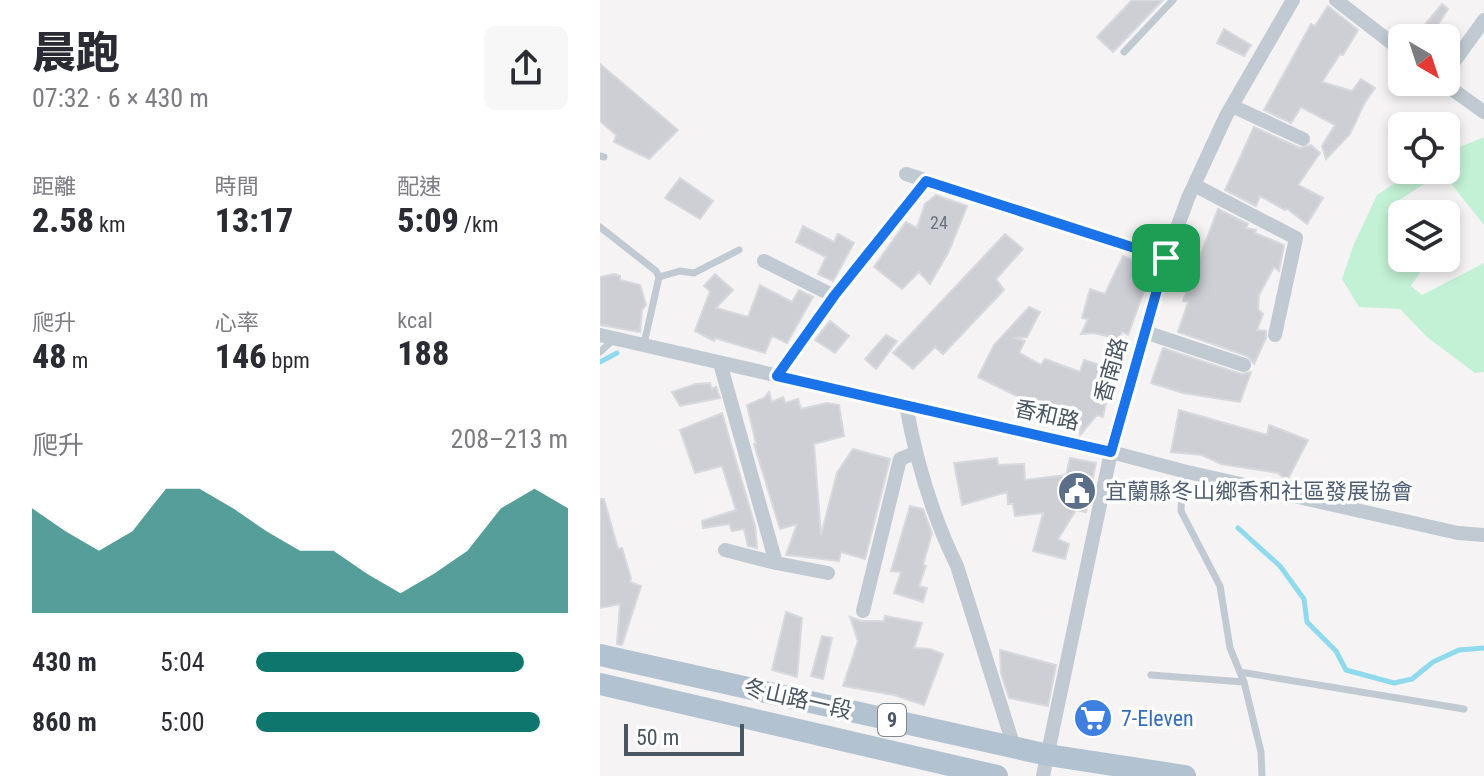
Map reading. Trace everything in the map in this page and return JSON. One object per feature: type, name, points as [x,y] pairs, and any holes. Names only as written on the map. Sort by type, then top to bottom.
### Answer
[{"type":"main road","name":"冬山路一段","points":[[600,655],[1014,747],[1045,765],[1185,776]]},
{"type":"main road","name":"冬山路一段","points":[[600,684],[997,776]]},
{"type":"street","name":"香南路","points":[[1045,765],[1111,452],[1166,258],[1194,185],[1232,106],[1293,0]]},
{"type":"street","points":[[1336,0],[1388,40]]},
{"type":"street","points":[[1460,53],[1484,20]]},
{"type":"street","points":[[1460,95],[1484,112]]},
{"type":"street","points":[[1232,106],[1303,139]]},
{"type":"street","points":[[906,174],[1166,258]]},
{"type":"street","points":[[777,376],[834,296],[926,181]]},
{"type":"street","points":[[1194,185],[1296,238],[1275,335]]},
{"type":"street","points":[[764,261],[834,296]]},
{"type":"street","points":[[1145,332],[1244,365]]},
{"type":"street","name":"香和路","points":[[607,337],[1183,471],[1458,533],[1484,535]]},
{"type":"street","points":[[720,363],[776,563]]},
{"type":"street","points":[[906,405],[915,453],[957,566],[1014,747]]},
{"type":"street","points":[[863,611],[900,459],[915,453]]},
{"type":"street","points":[[725,550],[828,573]]},
{"type":"lane","points":[[1124,52],[1173,0]]},
{"type":"lane","points":[[600,227],[656,271],[659,277],[644,344]]},
{"type":"lane","points":[[659,277],[680,271],[694,273],[739,250]]},
{"type":"lane","points":[[600,352],[607,337]]},
{"type":"lane","points":[[1183,471],[1181,511],[1220,586],[1230,648],[1244,682],[1261,752],[1262,776]]},
{"type":"lane","points":[[1240,672],[1464,709]]},
{"type":"lane","points":[[1151,675],[1244,682]]},
{"type":"green space","points":[[1484,137],[1484,225],[1452,184],[1460,184],[1460,147]]},
{"type":"green space","points":[[1394,184],[1424,184],[1400,200],[1388,200],[1388,272],[1420,272],[1411,286],[1422,295],[1484,263],[1484,372],[1475,373],[1427,337],[1400,309],[1359,307],[1342,279],[1377,195]]},
{"type":"building","points":[[1132,0],[1163,0],[1113,52],[1097,37]]},
{"type":"building","points":[[1442,4],[1448,9],[1439,24],[1426,24]]},
{"type":"building","points":[[1328,6],[1358,30],[1322,82],[1352,91],[1361,79],[1375,88],[1350,134],[1326,159],[1322,146],[1335,125],[1301,107],[1291,123],[1264,110],[1311,24],[1315,26]]},
{"type":"building","points":[[1224,29],[1251,45],[1244,56],[1217,43]]},
{"type":"building","points":[[600,64],[678,130],[649,159],[614,142],[616,135],[600,121]]},
{"type":"building","points":[[1254,127],[1300,148],[1311,145],[1320,153],[1298,185],[1323,198],[1307,224],[1286,208],[1260,196],[1256,206],[1225,190]]},
{"type":"building","points":[[680,178],[713,201],[700,219],[665,198]]},
{"type":"building","points":[[936,195],[967,206],[949,251],[930,284],[919,272],[902,289],[874,267],[906,222],[917,228],[925,204]]},
{"type":"building","points":[[1218,209],[1248,224],[1246,228],[1256,230],[1255,233],[1284,245],[1279,271],[1274,267],[1259,295],[1258,309],[1263,314],[1257,330],[1266,331],[1266,338],[1254,364],[1247,356],[1178,332],[1188,302],[1183,301]]},
{"type":"building","points":[[803,226],[834,242],[838,234],[854,243],[833,281],[818,274],[826,257],[796,242]]},
{"type":"building","points":[[1005,234],[1023,249],[996,279],[1004,290],[943,354],[935,347],[913,369],[893,353]]},
{"type":"building","points":[[1123,256],[1152,269],[1128,335],[1122,331],[1120,339],[1094,333],[1081,334],[1088,319],[1082,318],[1090,289],[1105,294]]},
{"type":"building","points":[[715,274],[733,290],[716,308],[748,317],[760,285],[792,302],[799,290],[813,297],[787,343],[772,336],[765,353],[715,338],[714,341],[695,331],[710,291],[704,286]]},
{"type":"building","points":[[620,276],[620,280],[640,285],[646,305],[642,310],[640,332],[600,325],[600,277]]},
{"type":"building","points":[[1029,307],[1040,312],[1027,337],[1013,338],[1025,341],[1019,353],[1041,365],[1045,359],[1080,372],[1084,360],[1113,369],[1103,417],[1097,415],[1080,435],[1081,417],[1056,416],[1047,425],[1036,422],[1039,417],[1017,404],[1023,399],[978,377],[994,345]]},
{"type":"building","points":[[830,321],[849,336],[835,353],[815,340]]},
{"type":"building","points":[[886,335],[897,341],[876,369],[865,359]]},
{"type":"building","points":[[1163,348],[1241,374],[1251,372],[1240,402],[1183,393],[1151,383]]},
{"type":"building","points":[[710,383],[712,389],[716,387],[720,398],[680,406],[672,392],[696,384]]},
{"type":"building","points":[[769,392],[772,402],[783,397],[785,403],[798,399],[801,409],[827,403],[839,405],[844,436],[814,444],[821,535],[837,473],[853,449],[890,459],[865,559],[841,552],[839,561],[786,555],[797,524],[780,529],[754,444],[747,405],[764,398]]},
{"type":"building","points":[[1179,410],[1267,435],[1269,425],[1308,440],[1287,481],[1278,473],[1221,464],[1202,455],[1171,452]]},
{"type":"building","points":[[722,413],[755,526],[757,548],[748,546],[744,529],[732,531],[729,524],[703,528],[702,521],[736,510],[722,466],[695,473],[680,430]]},
{"type":"building","points":[[997,458],[998,465],[1024,464],[1025,480],[1066,475],[1070,458],[1096,463],[1086,512],[1076,510],[1058,539],[1069,544],[1065,559],[1033,551],[1043,513],[1015,516],[1013,504],[1008,504],[1007,492],[962,505],[954,463]]},
{"type":"building","points":[[600,499],[604,499],[618,549],[622,548],[630,582],[641,586],[622,645],[617,644],[620,604],[600,608]]},
{"type":"building","points":[[910,506],[923,509],[932,533],[919,586],[927,588],[923,602],[894,593],[901,572],[891,571]]},
{"type":"building","points":[[786,612],[802,618],[797,677],[772,670]]},
{"type":"building","points":[[885,616],[922,623],[914,648],[943,654],[924,705],[894,695],[843,686],[858,641],[850,617],[861,621],[884,621]]},
{"type":"building","points":[[822,636],[832,638],[823,679],[811,676]]},
{"type":"building","points":[[1000,650],[1056,665],[1048,706],[1009,698],[1001,673]]},
{"type":"waterway","points":[[600,362],[617,353]]},
{"type":"waterway","points":[[1238,528],[1280,566],[1304,599],[1307,622],[1336,651],[1346,670],[1394,683],[1412,679],[1433,662],[1459,650],[1484,648]]},
{"type":"place","name":"宜蘭縣冬山鄉香和社區發展協會","points":[[1077,491]]},
{"type":"place","name":"7-Eleven","points":[[1093,718]]},
{"type":"route","points":[[926,181],[1166,258],[1111,452],[777,376],[834,296],[926,181]]}]
